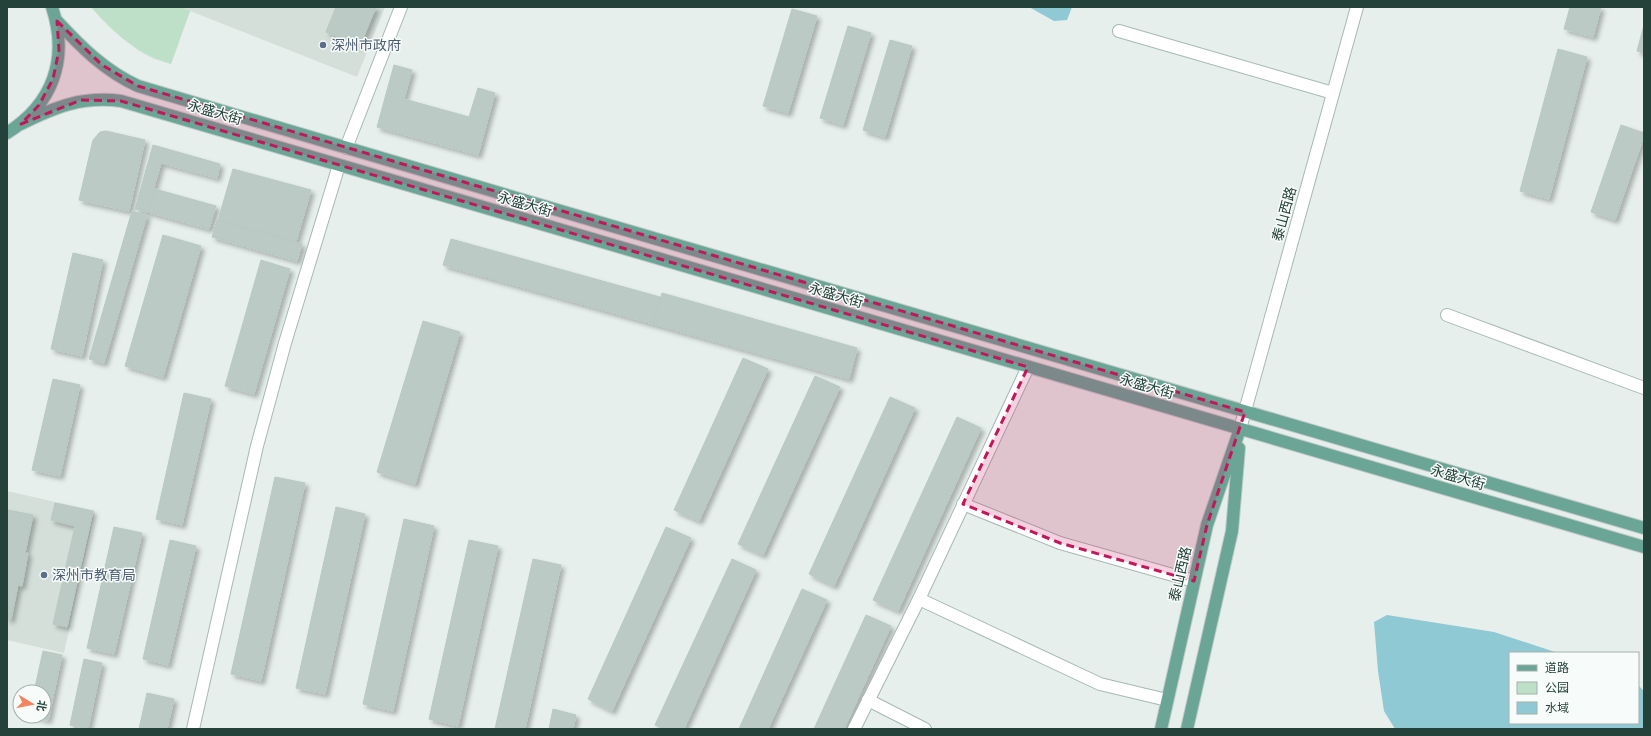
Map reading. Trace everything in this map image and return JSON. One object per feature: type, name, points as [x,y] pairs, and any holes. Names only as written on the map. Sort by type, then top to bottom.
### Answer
[{"type":"main road","points":[[7,133],[21,124],[39,105],[53,79],[59,50],[57,21],[52,7]]},
{"type":"main road","name":"永盛大街","points":[[57,21],[102,65],[121,78],[138,86],[1245,412],[1643,526]]},
{"type":"main road","name":"永盛大街","points":[[21,124],[62,105],[81,100],[104,99],[121,101],[1644,547]]},
{"type":"main road","name":"泰山西路","points":[[1160,729],[1207,525],[1240,429]]},
{"type":"main road","name":"泰山西路","points":[[1187,729],[1232,531],[1240,429]]},
{"type":"street","points":[[346,148],[400,7]]},
{"type":"street","name":"泰山西路","points":[[1240,429],[1357,7]]},
{"type":"street","points":[[1119,31],[1333,93]]},
{"type":"street","points":[[193,729],[257,446],[285,343],[339,165]]},
{"type":"street","points":[[1447,315],[1644,388]]},
{"type":"street","points":[[854,729],[919,599],[1028,367]]},
{"type":"street","points":[[964,504],[1060,543],[1194,581]]},
{"type":"street","points":[[919,599],[1100,684],[1167,700]]},
{"type":"street","points":[[868,700],[925,729]]},
{"type":"highlighted area","points":[[57,21],[102,65],[138,86],[1245,412],[1207,525],[1194,581],[1060,543],[963,504],[1028,367],[121,101],[81,100],[21,124],[39,105],[53,79],[59,50]]},
{"type":"shaded area","name":"深州市政府","points":[[91,7],[385,7],[357,77],[190,11],[171,64],[154,59],[139,51],[122,38]]},
{"type":"shaded area","name":"深州市教育局","points":[[7,491],[95,511],[64,653],[7,640]]},
{"type":"green space","points":[[91,7],[181,7],[190,11],[171,64],[148,55],[127,42],[99,17]]},
{"type":"water","points":[[1029,7],[1072,7],[1067,20],[1054,21]]},
{"type":"water","points":[[1387,615],[1494,632],[1555,652],[1509,652],[1509,724],[1639,724],[1639,686],[1644,691],[1644,729],[1395,729],[1384,711],[1378,671],[1374,622]]},
{"type":"building","points":[[336,7],[376,7],[360,46],[326,32]]},
{"type":"building","points":[[1570,7],[1601,7],[1593,37],[1564,29]]},
{"type":"building","points":[[792,9],[817,16],[788,113],[763,106]]},
{"type":"building","points":[[1644,25],[1644,53],[1637,51]]},
{"type":"building","points":[[848,26],[871,33],[843,125],[820,118]]},
{"type":"building","points":[[890,40],[912,46],[885,137],[863,130]]},
{"type":"building","points":[[1558,49],[1587,57],[1549,199],[1520,191]]},
{"type":"building","points":[[394,65],[412,70],[404,99],[469,117],[478,88],[495,93],[478,155],[377,127]]},
{"type":"building","points":[[1621,125],[1644,133],[1644,136],[1615,220],[1591,212]]},
{"type":"building","points":[[106,131],[145,140],[129,211],[79,200],[93,140],[100,132]]},
{"type":"building","points":[[153,145],[220,164],[217,178],[161,163],[147,212],[135,209]]},
{"type":"building","points":[[233,169],[311,190],[296,242],[218,220]]},
{"type":"building","points":[[155,189],[216,206],[209,229],[148,212]]},
{"type":"building","points":[[132,211],[147,215],[104,363],[89,359]]},
{"type":"building","points":[[217,220],[302,244],[297,261],[212,237]]},
{"type":"building","points":[[163,235],[201,246],[163,377],[125,366]]},
{"type":"building","points":[[451,239],[660,297],[653,324],[443,265]]},
{"type":"building","points":[[73,253],[103,260],[82,356],[51,349]]},
{"type":"building","points":[[261,260],[290,269],[254,394],[225,386]]},
{"type":"building","points":[[662,293],[857,348],[849,379],[653,324]]},
{"type":"building","points":[[423,321],[460,332],[415,484],[377,472]]},
{"type":"building","points":[[743,358],[768,369],[699,521],[674,510]]},
{"type":"building","points":[[815,376],[840,387],[763,555],[738,544]]},
{"type":"building","points":[[53,379],[80,385],[60,476],[32,470]]},
{"type":"building","points":[[184,393],[211,399],[182,525],[156,519]]},
{"type":"building","points":[[890,397],[915,408],[834,586],[809,574]]},
{"type":"building","points":[[957,417],[981,428],[898,611],[873,600]]},
{"type":"building","points":[[275,477],[305,483],[261,681],[231,674]]},
{"type":"building","points":[[55,503],[93,511],[67,627],[53,624],[75,526],[51,520]]},
{"type":"building","points":[[336,507],[365,514],[325,694],[296,688]]},
{"type":"building","points":[[8,510],[33,515],[25,553],[28,553],[22,586],[18,585],[11,619],[7,619]]},
{"type":"building","points":[[404,519],[434,526],[393,711],[363,704]]},
{"type":"building","points":[[114,527],[142,533],[114,654],[87,648]]},
{"type":"building","points":[[666,527],[691,538],[612,711],[588,699]]},
{"type":"building","points":[[170,540],[196,546],[168,665],[143,659]]},
{"type":"building","points":[[469,540],[498,546],[458,726],[429,719]]},
{"type":"building","points":[[533,559],[561,565],[525,729],[495,729]]},
{"type":"building","points":[[732,559],[756,570],[684,729],[664,729],[655,725]]},
{"type":"building","points":[[802,589],[827,600],[768,729],[739,729]]},
{"type":"building","points":[[866,615],[891,626],[844,729],[814,729]]},
{"type":"building","points":[[43,651],[62,655],[52,701],[52,684],[36,684]]},
{"type":"building","points":[[84,659],[102,663],[88,729],[70,725]]},
{"type":"building","points":[[147,693],[174,699],[167,729],[139,729]]},
{"type":"building","points":[[553,709],[576,715],[573,729],[549,729]]},
{"type":"place","name":"深州市政府","points":[[323,45]]},
{"type":"place","name":"深州市教育局","points":[[44,575]]}]
